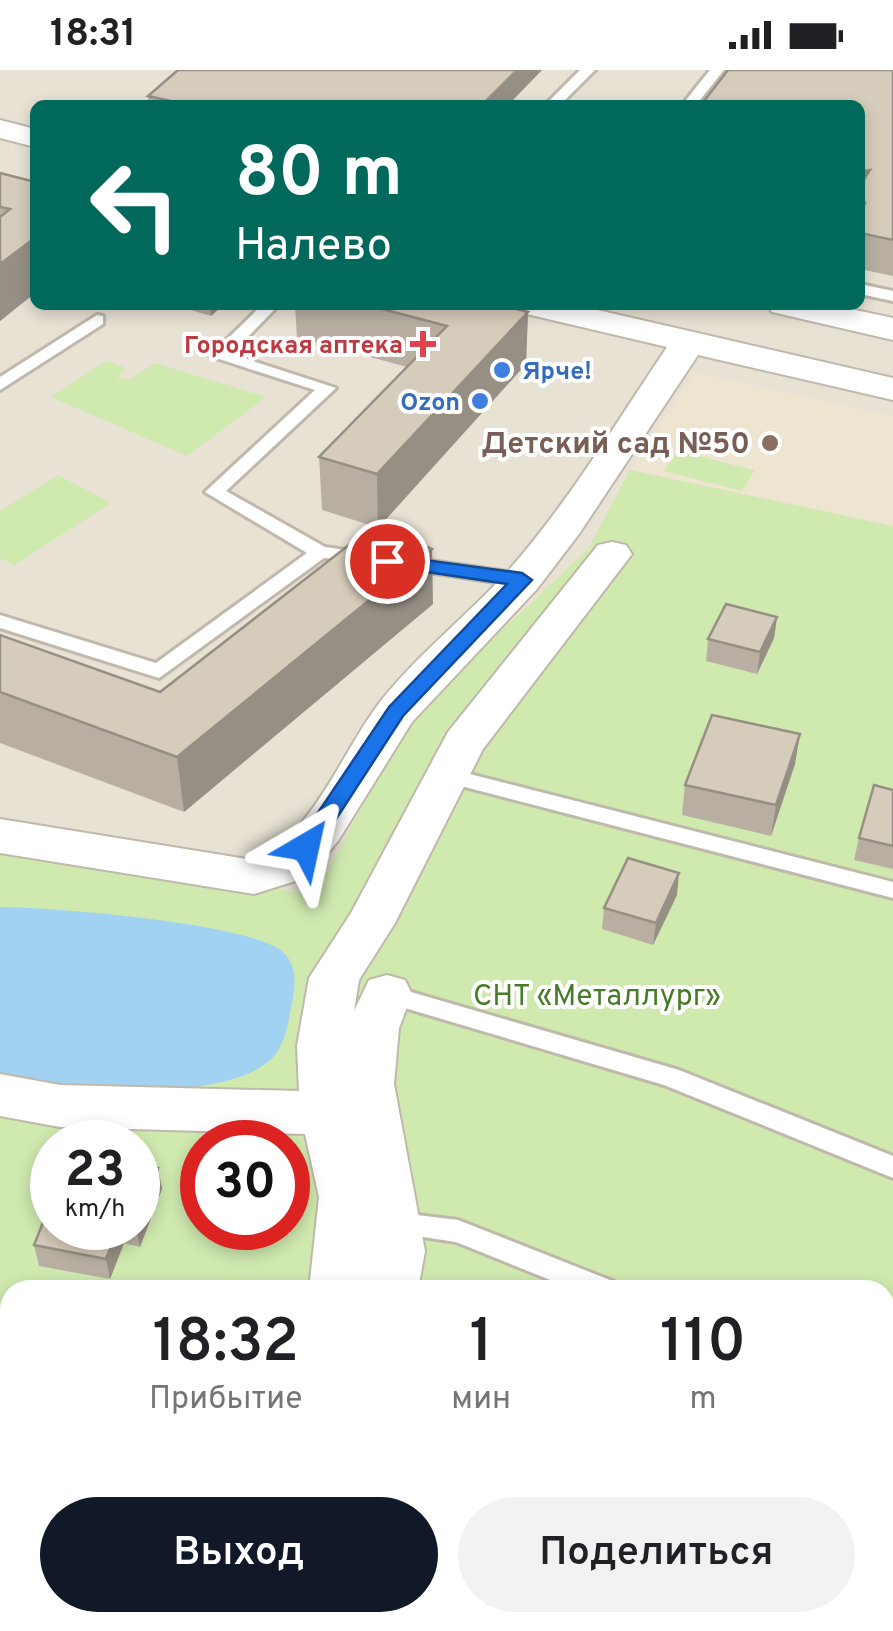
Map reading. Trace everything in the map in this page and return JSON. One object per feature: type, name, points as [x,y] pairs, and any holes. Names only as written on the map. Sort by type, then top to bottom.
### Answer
[{"type":"street","points":[[0,129],[30,137]]},
{"type":"street","points":[[551,310],[893,390]]},
{"type":"street","points":[[807,310],[893,329]]},
{"type":"street","points":[[0,836],[254,877],[291,865],[321,830],[396,712],[522,580],[565,526],[689,342]]},
{"type":"street","points":[[339,1280],[347,1198],[327,1113],[323,1046],[334,978],[370,923],[464,743],[612,554]]},
{"type":"street","points":[[386,994],[372,1028],[368,1084],[396,1251],[391,1280]]},
{"type":"street","points":[[0,1095],[60,1106],[327,1113]]},
{"type":"lane","points":[[557,100],[588,70]]},
{"type":"lane","points":[[693,100],[717,70]]},
{"type":"lane","points":[[865,290],[893,296]]},
{"type":"lane","points":[[266,310],[219,356],[327,388],[214,492],[320,552],[522,580]]},
{"type":"lane","points":[[0,385],[96,320]]},
{"type":"lane","points":[[0,621],[159,671],[320,552]]},
{"type":"lane","points":[[446,775],[893,890]]},
{"type":"lane","points":[[386,994],[670,1077],[893,1167]]},
{"type":"lane","points":[[392,1222],[458,1231],[580,1280]]},
{"type":"shaded area","points":[[0,70],[893,70],[893,612],[409,718],[316,896],[0,847]]},
{"type":"shaded area","name":"Детский сад №50","points":[[695,372],[893,416],[893,526],[630,470]]},
{"type":"green space","points":[[106,361],[126,368],[117,378],[130,379],[155,363],[266,397],[187,456],[51,397]]},
{"type":"green space","points":[[678,451],[755,470],[742,491],[664,471]]},
{"type":"green space","name":"СНТ «Металлург»","points":[[630,470],[893,526],[893,1280],[0,1280],[0,847],[315,895],[409,718],[588,549]]},
{"type":"green space","points":[[58,475],[111,503],[14,565],[0,558],[0,511]]},
{"type":"water","points":[[0,907],[148,919],[264,942],[283,952],[294,971],[292,1001],[280,1047],[257,1069],[226,1081],[189,1088],[105,1091],[0,1084]]},
{"type":"building","points":[[178,70],[517,70],[487,100],[166,100],[148,96]]},
{"type":"building","points":[[728,70],[893,70],[893,240],[865,234],[865,178],[870,170],[865,171],[865,100],[705,100]]},
{"type":"building","points":[[0,173],[30,181],[30,242],[0,264],[0,217],[10,209],[0,207]]},
{"type":"building","points":[[386,310],[528,312],[377,474],[319,457],[447,326]]},
{"type":"building","points":[[376,524],[432,549],[177,757],[0,692],[0,635],[160,692]]},
{"type":"building","points":[[726,604],[777,617],[760,652],[708,639]]},
{"type":"building","points":[[712,715],[800,734],[776,805],[685,785]]},
{"type":"building","points":[[874,785],[893,790],[893,846],[859,838]]},
{"type":"building","points":[[628,858],[679,873],[656,923],[604,908]]},
{"type":"building","points":[[60,1250],[109,1250],[106,1259]]},
{"type":"place","name":"Городская аптека","points":[[423,344]]},
{"type":"place","name":"Ярче!","points":[[502,370]]},
{"type":"place","name":"Ozon","points":[[480,401]]},
{"type":"place","name":"Детский сад №50","points":[[770,443]]},
{"type":"route","points":[[306,847],[321,830],[396,712],[522,580],[387,561]]}]
